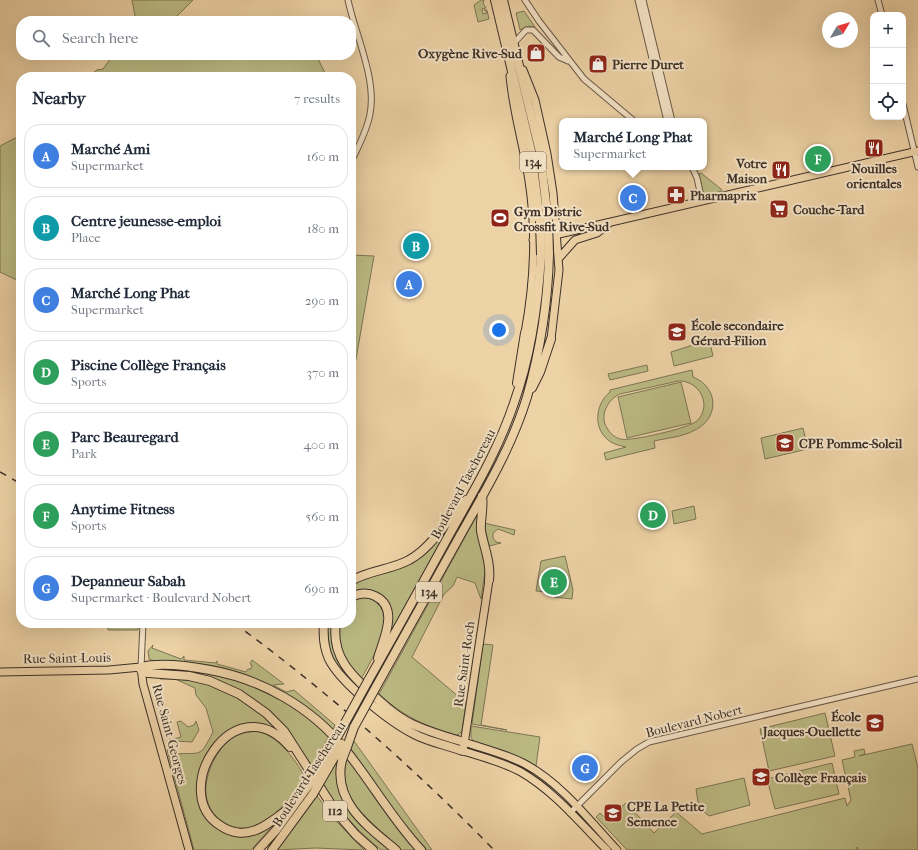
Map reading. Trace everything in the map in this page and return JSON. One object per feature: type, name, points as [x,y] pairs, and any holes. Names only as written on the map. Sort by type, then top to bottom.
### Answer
[{"type":"highway","name":"Boulevard Taschereau","points":[[258,850],[277,829],[318,772],[497,447],[514,403],[533,333],[544,222],[542,163],[514,59],[495,0]]},
{"type":"highway","name":"Boulevard Taschereau","points":[[503,0],[514,43],[514,59]]},
{"type":"highway","name":"Boulevard Taschereau","points":[[272,850],[313,794],[342,744],[354,727],[507,448],[526,397],[544,316],[541,254]]},
{"type":"highway","points":[[514,403],[519,364],[526,333]]},
{"type":"highway","points":[[526,397],[540,372],[550,339]]},
{"type":"highway","points":[[356,579],[368,573],[400,565],[416,556],[428,546],[451,515],[474,490]]},
{"type":"highway","points":[[482,496],[484,508],[481,529],[489,562],[489,580]]},
{"type":"highway","points":[[356,596],[363,594],[372,595],[383,602],[387,610],[388,625],[374,671]]},
{"type":"highway","points":[[324,628],[325,644],[330,659],[337,671],[349,684],[381,712],[405,730],[425,739],[463,751]]},
{"type":"highway","points":[[336,628],[335,638],[340,657],[346,668],[390,710],[407,722],[426,730],[464,742]]},
{"type":"highway","points":[[138,668],[148,665],[188,667],[227,673],[262,686],[295,704],[326,728],[344,747],[401,826],[421,850]]},
{"type":"highway","points":[[138,668],[148,673],[194,677],[215,683],[239,694],[266,713],[281,727],[305,765]]},
{"type":"highway","points":[[294,805],[257,830],[242,833],[232,832],[216,822],[206,811],[201,796],[203,776],[210,758],[224,738],[235,730],[249,727],[266,729],[278,735],[305,765]]},
{"type":"highway","points":[[354,727],[342,760],[341,780],[347,802],[362,821],[396,850]]},
{"type":"highway","name":"112","points":[[305,765],[337,814],[352,831],[373,850]]},
{"type":"main road","name":"Boulevard Taschereau","points":[[514,59],[512,101],[528,171],[544,222],[557,235],[559,256],[558,289],[550,339]]},
{"type":"main road","points":[[533,240],[916,152]]},
{"type":"main road","name":"Boulevard Taschereau","points":[[526,333],[531,296],[541,254],[533,240],[544,222]]},
{"type":"main road","points":[[541,254],[547,248],[552,249],[559,256],[575,240],[597,233],[610,222]]},
{"type":"main road","name":"Rue Saint-Roch","points":[[463,751],[489,580]]},
{"type":"main road","name":"Rue Saint-Louis","points":[[0,672],[138,668]]},
{"type":"main road","name":"Rue Saint-Georges","points":[[138,668],[189,850]]},
{"type":"main road","points":[[464,742],[508,756],[527,766],[554,784],[617,850]]},
{"type":"main road","points":[[463,751],[504,764],[522,773],[546,790],[607,850]]},
{"type":"street","points":[[348,0],[352,16]]},
{"type":"street","points":[[525,0],[538,21],[563,51],[568,61],[590,85],[630,118]]},
{"type":"street","points":[[638,0],[666,118]]},
{"type":"street","points":[[642,0],[671,118]]},
{"type":"street","points":[[878,0],[881,12]]},
{"type":"street","points":[[356,28],[364,57],[371,96],[368,124],[356,151]]},
{"type":"street","points":[[514,43],[526,30],[533,30],[558,57],[568,61]]},
{"type":"street","points":[[906,115],[916,152],[918,167]]},
{"type":"street","points":[[693,170],[697,178],[702,201]]},
{"type":"street","name":"Rue Saint-Georges","points":[[138,668],[142,628]]},
{"type":"street","name":"Boulevard Nobert","points":[[570,813],[621,762],[634,751],[649,742],[918,679]]},
{"type":"shaded area","points":[[132,0],[193,0],[177,16],[135,16]]},
{"type":"shaded area","points":[[481,0],[484,0],[483,3],[486,8],[482,9],[483,14],[487,13],[484,10],[487,10],[489,19],[478,22],[474,5]]},
{"type":"shaded area","points":[[524,11],[535,27],[529,26],[520,30],[516,13]]},
{"type":"shaded area","points":[[110,60],[318,60],[324,72],[94,72],[103,69]]},
{"type":"shaded area","points":[[16,138],[16,280],[0,272],[0,146]]},
{"type":"shaded area","points":[[701,173],[722,191],[707,195],[703,192],[699,174]]},
{"type":"shaded area","points":[[356,255],[374,256],[356,359]]},
{"type":"shaded area","points":[[710,343],[713,356],[674,366],[671,352],[696,344],[697,346]]},
{"type":"shaded area","points":[[647,365],[648,371],[610,380],[608,374]]},
{"type":"shaded area","points":[[692,370],[693,377],[702,382],[712,396],[712,412],[702,426],[689,433],[654,441],[655,448],[606,460],[604,453],[626,447],[611,442],[605,437],[599,425],[598,418],[601,404],[610,390]],"holes":[[[678,381],[686,382],[697,389],[704,401],[702,415],[692,424],[672,431],[626,439],[615,437],[605,424],[605,411],[609,403],[616,396]]]},
{"type":"shaded area","points":[[681,382],[691,423],[627,438],[618,397]]},
{"type":"shaded area","name":"CPE Pomme-Soleil","points":[[803,428],[808,449],[765,459],[761,438]]},
{"type":"shaded area","points":[[694,506],[696,519],[674,524],[672,511]]},
{"type":"shaded area","points":[[481,508],[487,558],[481,599],[475,583],[457,577],[453,586],[444,594],[412,657],[466,703],[462,731],[458,735],[454,735],[414,719],[396,708],[379,694]]},
{"type":"shaded area","points":[[454,517],[384,644],[385,601],[356,595],[356,582],[400,567]]},
{"type":"shaded area","points":[[484,523],[515,530],[514,535],[498,529],[493,533],[493,538],[496,542],[501,543],[489,546]]},
{"type":"shaded area","points":[[565,556],[573,590],[572,599],[554,597],[554,593],[536,591],[541,561]]},
{"type":"shaded area","points":[[363,596],[375,599],[382,606],[385,615],[381,638],[371,662],[361,679],[342,654],[338,633],[338,628],[356,628],[356,598]]},
{"type":"shaded area","points":[[108,628],[138,628],[138,630],[108,630]]},
{"type":"shaded area","points":[[328,628],[333,628],[357,686],[342,672],[333,659]]},
{"type":"shaded area","points":[[483,644],[493,645],[481,725],[507,730],[472,724]]},
{"type":"shaded area","points":[[153,645],[152,648],[181,659],[184,656],[184,660],[216,663],[217,661],[217,664],[246,672],[248,669],[251,669],[252,665],[250,664],[252,660],[284,684],[273,685],[286,692],[294,690],[335,725],[333,730],[306,707],[260,680],[209,665],[151,660],[149,659],[148,651]]},
{"type":"shaded area","points":[[181,671],[197,672],[227,678],[257,687],[271,693],[303,713],[329,736],[312,767],[291,736],[265,709]]},
{"type":"shaded area","points":[[160,675],[198,681],[235,695],[264,716],[280,732],[263,725],[255,724],[246,724],[230,729],[223,734],[215,744],[198,790],[198,796],[202,809],[211,822],[221,831],[227,833],[236,832],[272,824],[273,826],[251,850],[194,850],[167,750],[174,750],[175,754],[199,752],[205,747],[213,732],[206,708],[196,695],[195,688],[175,679],[160,679]]},
{"type":"shaded area","points":[[825,713],[835,756],[769,771],[760,729]]},
{"type":"shaded area","points":[[181,721],[188,727],[194,725],[196,721],[199,730],[192,742],[175,741],[174,745],[171,745],[170,740],[181,737],[177,722]]},
{"type":"shaded area","points":[[471,726],[540,737],[536,766],[508,752],[473,741],[471,737]]},
{"type":"shaded area","points":[[258,731],[273,738],[280,744],[291,756],[305,777],[290,798],[271,817],[260,824],[248,827],[236,827],[223,822],[211,810],[206,794],[207,778],[213,761],[223,746],[235,736],[246,732]]},
{"type":"shaded area","points":[[354,741],[432,850],[427,850],[402,821],[350,749]]},
{"type":"shaded area","points":[[912,744],[918,768],[918,850],[858,850],[857,847],[857,850],[627,850],[596,817],[600,813],[608,821],[615,815],[612,811],[616,806],[619,809],[626,803],[654,833],[676,812],[702,834],[845,798],[847,806],[851,800],[842,760],[855,757],[854,751],[864,749],[865,754],[859,756]]},
{"type":"shaded area","points":[[347,756],[418,850],[400,849],[375,828],[352,802],[345,781]]},
{"type":"shaded area","points":[[338,757],[340,758],[344,803],[361,825],[391,850],[381,850],[356,828],[335,803],[323,785]]},
{"type":"shaded area","points":[[832,763],[839,794],[775,809],[767,779]]},
{"type":"shaded area","points":[[744,778],[750,805],[709,816],[699,808],[696,789]]},
{"type":"shaded area","points":[[317,796],[337,822],[364,850],[315,848],[277,850]]},
{"type":"railway","points":[[0,472],[16,481]]},
{"type":"railway","points":[[241,628],[303,676],[369,731],[464,819],[494,850]]},
{"type":"place","name":"Oxygène Rive-Sud","points":[[536,53]]},
{"type":"place","name":"Pierre Duret","points":[[598,64]]},
{"type":"place","name":"Nouilles orientales","points":[[874,148]]},
{"type":"place","name":"Anytime Fitness","points":[[818,159]]},
{"type":"place","name":"Votre Maison","points":[[781,170]]},
{"type":"place","name":"Pharmaprix","points":[[676,195]]},
{"type":"place","name":"Marché Long Phat","points":[[633,198]]},
{"type":"place","name":"Couche-Tard","points":[[779,209]]},
{"type":"place","name":"Gym Distric Crossfit Rive-Sud","points":[[500,218]]},
{"type":"place","name":"Centre jeunesse-emploi","points":[[416,246]]},
{"type":"place","name":"Marché Ami","points":[[409,284]]},
{"type":"place","name":"École secondaire Gérard-Filion","points":[[677,332]]},
{"type":"place","name":"CPE Pomme-Soleil","points":[[785,443]]},
{"type":"place","name":"Piscine Collège Français","points":[[653,515]]},
{"type":"place","name":"Parc Beauregard","points":[[554,582]]},
{"type":"place","name":"École Jacques-Ouellette","points":[[875,723]]},
{"type":"place","name":"Depanneur Sabah","points":[[585,768]]},
{"type":"place","name":"Collège Français","points":[[761,777]]},
{"type":"place","name":"CPE La Petite Semence","points":[[613,813]]}]
